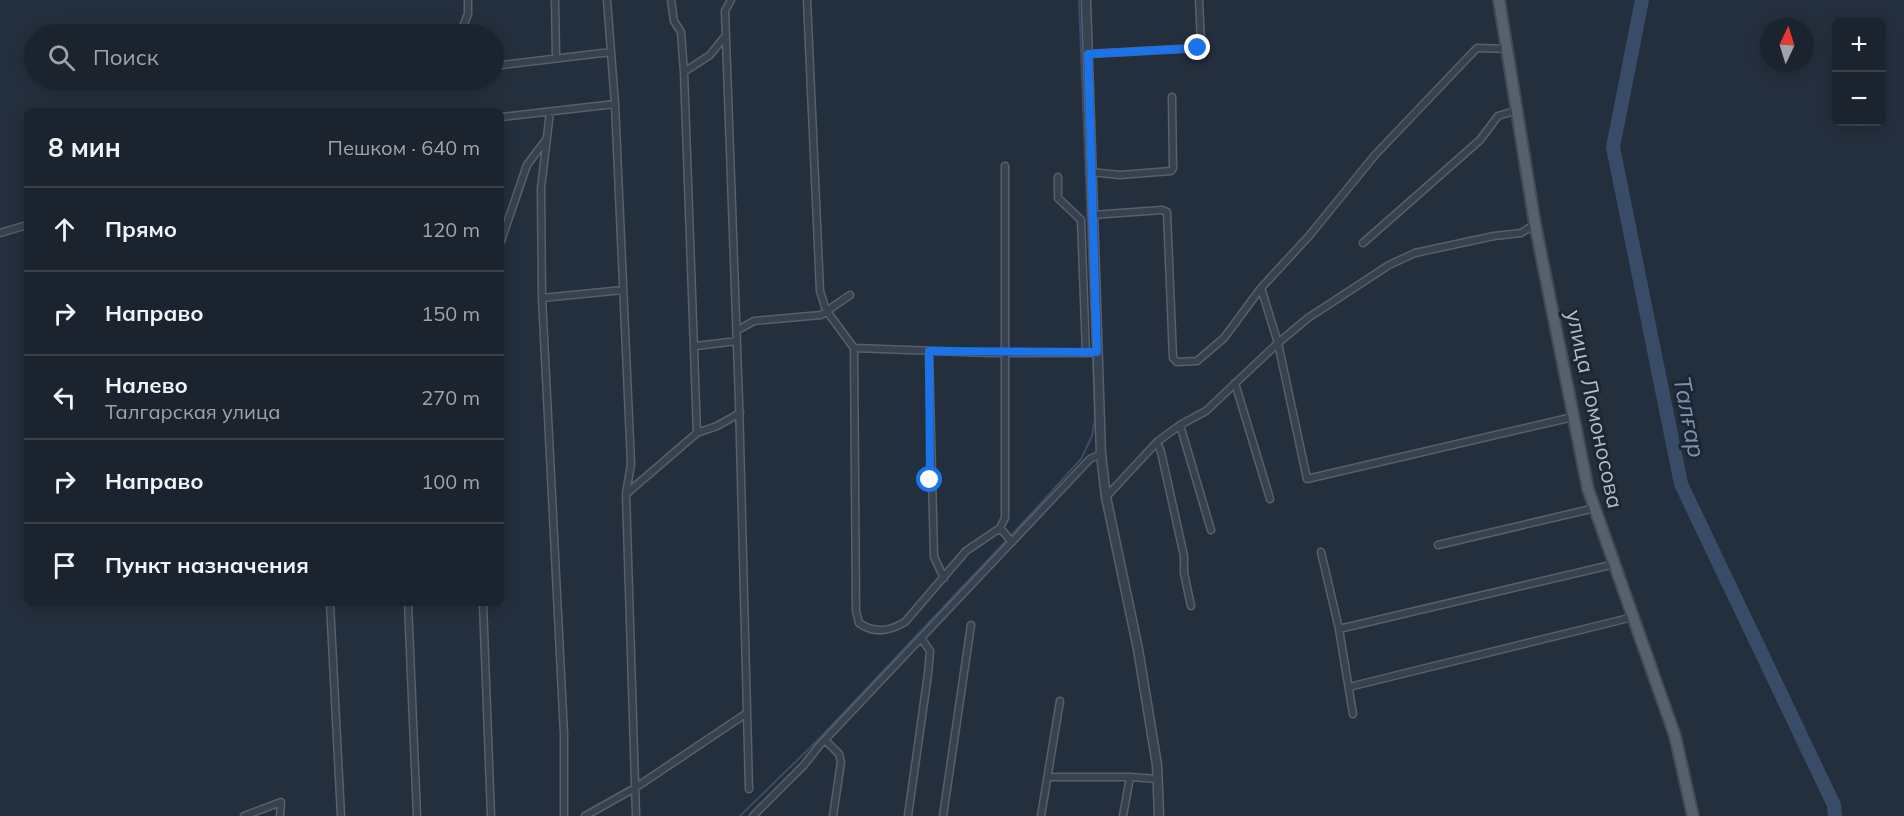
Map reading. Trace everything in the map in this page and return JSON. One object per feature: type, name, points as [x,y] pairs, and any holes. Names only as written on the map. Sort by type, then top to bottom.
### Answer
[{"type":"main road","name":"улица Ломоносова","points":[[1499,0],[1535,224],[1573,417],[1594,508],[1675,736],[1693,816]]},
{"type":"street","points":[[464,24],[468,14],[468,0]]},
{"type":"street","points":[[555,0],[556,58]]},
{"type":"street","points":[[607,0],[615,104],[631,464],[626,494],[636,816]]},
{"type":"street","points":[[671,0],[674,21],[681,32],[684,72],[696,346],[697,433]]},
{"type":"street","points":[[731,0],[725,11],[740,413],[749,789]]},
{"type":"street","points":[[807,0],[820,291],[826,310],[854,348],[856,611],[860,623],[868,630],[894,629],[905,622],[966,551],[1000,528],[1005,518],[1005,166]]},
{"type":"street","points":[[1086,0],[1092,215],[1092,353]]},
{"type":"street","points":[[1088,54],[1198,48],[1201,43],[1199,0]]},
{"type":"street","points":[[684,72],[710,55],[726,35]]},
{"type":"street","points":[[1092,215],[1162,210],[1167,212],[1175,361],[1197,361],[1208,354],[1224,338],[1261,288],[1309,236],[1375,155],[1477,48],[1508,49]]},
{"type":"street","points":[[504,65],[611,52]]},
{"type":"street","points":[[1090,172],[1120,175],[1171,171],[1173,168],[1172,96]]},
{"type":"street","points":[[504,117],[615,104]]},
{"type":"street","points":[[1363,243],[1480,140],[1498,116],[1518,110]]},
{"type":"street","points":[[549,112],[541,188],[542,298],[564,734],[564,816]]},
{"type":"street","points":[[504,232],[527,165],[546,140]]},
{"type":"street","points":[[1058,177],[1058,198],[1081,220],[1106,497],[1138,649],[1158,779],[1159,816]]},
{"type":"street","points":[[1106,497],[1157,442],[1180,425],[1206,411],[1308,318],[1389,265],[1415,253],[1494,236],[1521,233],[1535,224]]},
{"type":"street","points":[[0,233],[24,226]]},
{"type":"street","points":[[1261,288],[1278,343],[1307,479],[1573,417]]},
{"type":"street","points":[[542,298],[623,290]]},
{"type":"street","points":[[736,331],[754,321],[821,315],[850,295]]},
{"type":"street","points":[[696,346],[718,346],[737,341]]},
{"type":"street","points":[[854,348],[1004,353],[1092,353]]},
{"type":"street","points":[[929,351],[934,557],[944,578]]},
{"type":"street","points":[[1235,383],[1270,499]]},
{"type":"street","points":[[626,494],[697,433],[717,426],[740,413]]},
{"type":"street","points":[[1180,425],[1211,530]]},
{"type":"street","points":[[1157,442],[1184,556],[1184,573],[1191,606]]},
{"type":"street","points":[[753,816],[804,765],[1010,539],[1090,459],[1101,454]]},
{"type":"street","points":[[1438,545],[1594,508]]},
{"type":"street","points":[[1000,528],[1010,539]]},
{"type":"street","points":[[1321,552],[1339,629],[1353,714]]},
{"type":"street","points":[[1339,629],[1614,564]]},
{"type":"street","points":[[330,606],[335,743],[341,816]]},
{"type":"street","points":[[408,606],[417,816]]},
{"type":"street","points":[[483,606],[491,816]]},
{"type":"street","points":[[1349,687],[1633,617]]},
{"type":"street","points":[[943,816],[971,625]]},
{"type":"street","points":[[908,816],[930,651],[921,638]]},
{"type":"street","points":[[1041,816],[1060,701]]},
{"type":"street","points":[[585,816],[635,788],[747,713]]},
{"type":"street","points":[[825,740],[839,754],[841,762],[833,816]]},
{"type":"street","points":[[1048,777],[1158,779]]},
{"type":"street","points":[[1123,816],[1130,777]]},
{"type":"street","points":[[244,816],[281,802],[280,816]]},
{"type":"waterway","points":[[740,816],[818,740],[1032,513],[1081,459],[1092,436],[1095,420],[1079,0]]},
{"type":"waterway","name":"Талғар","points":[[1642,0],[1613,147],[1681,484],[1834,805],[1835,816]]},
{"type":"route","points":[[930,480],[929,351],[1097,352],[1088,54],[1198,48]]}]
